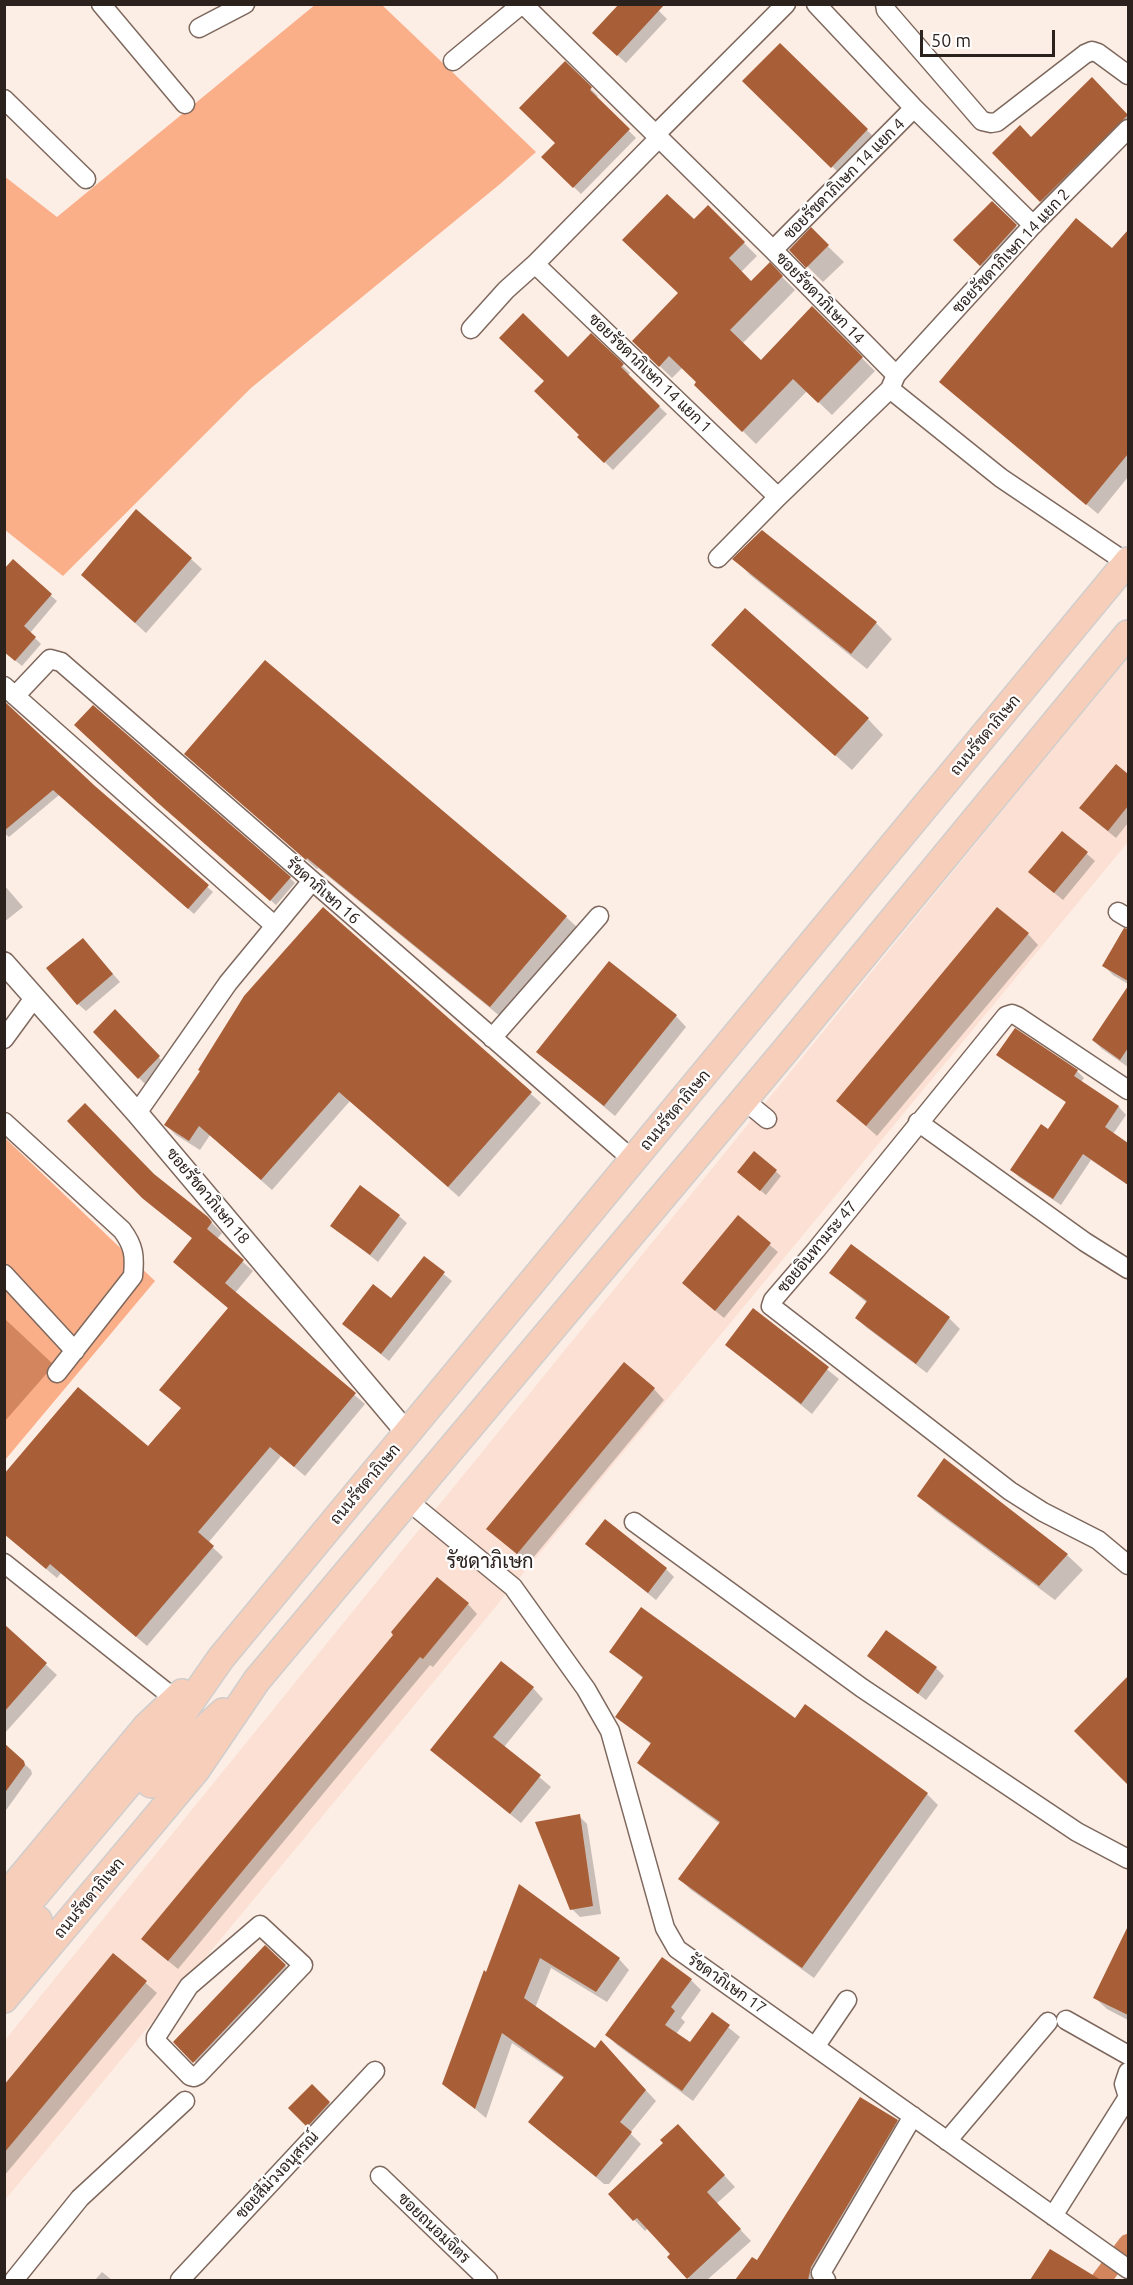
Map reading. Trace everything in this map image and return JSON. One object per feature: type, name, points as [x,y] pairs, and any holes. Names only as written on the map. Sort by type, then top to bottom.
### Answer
[{"type":"main road","name":"ถนนรัชดาภิเษก","points":[[4,1932],[156,1751],[220,1658],[1128,562]]},
{"type":"main road","name":"ถนนรัชดาภิเษก","points":[[4,1999],[196,1770],[257,1680],[1124,646]]},
{"type":"main road","name":"ถนนรัชดาภิเษก","points":[[4,1898],[146,1727],[220,1658]]},
{"type":"main road","name":"ถนนรัชดาภิเษก","points":[[4,1961],[169,1761],[257,1680]]},
{"type":"street","points":[[101,4],[185,104]]},
{"type":"street","points":[[200,28],[245,4]]},
{"type":"street","points":[[453,61],[523,4]]},
{"type":"street","name":"ซอยรัชดาภิเษก 14","points":[[523,4],[773,250],[893,382],[1001,478],[1128,562]]},
{"type":"street","points":[[471,329],[506,290],[535,264],[786,4]]},
{"type":"street","points":[[816,4],[914,108],[1033,225]]},
{"type":"street","points":[[885,4],[886,10],[982,121],[997,122],[1092,51],[1128,75]]},
{"type":"street","points":[[4,99],[86,179]]},
{"type":"street","name":"ซอยรัชดาภิเษก 14 แยก 4","points":[[773,250],[914,108]]},
{"type":"street","name":"ซอยรัชดาภิเษก 14 แยก 2","points":[[893,382],[1033,225],[1128,129]]},
{"type":"street","name":"ซอยรัชดาภิเษก 14 แยก 1","points":[[535,264],[778,497]]},
{"type":"street","points":[[718,558],[893,382]]},
{"type":"street","name":"รัชดาภิเษก 16","points":[[10,691],[50,659],[61,662],[633,1160]]},
{"type":"street","points":[[10,691],[274,925]]},
{"type":"street","points":[[136,1113],[203,1017],[274,925],[312,881]]},
{"type":"street","points":[[492,1038],[599,916]]},
{"type":"street","name":"ซอยรัชดาภิเษก 18","points":[[4,963],[136,1113],[406,1433]]},
{"type":"street","points":[[4,1039],[34,998]]},
{"type":"street","name":"ซอยอินทามระ 47","points":[[1128,1090],[1012,1014],[1006,1016],[773,1300],[771,1306],[1010,1491],[1043,1512],[1098,1540],[1128,1565]]},
{"type":"street","points":[[744,1100],[767,1119]]},
{"type":"street","points":[[4,1122],[122,1230],[132,1243],[133,1276],[57,1373]]},
{"type":"street","points":[[918,1122],[1085,1242],[1128,1269]]},
{"type":"street","points":[[4,1274],[75,1351]]},
{"type":"street","name":"รัชดาภิเษก 17","points":[[407,1500],[513,1587],[586,1689],[610,1731],[665,1928],[677,1949],[1128,2269]]},
{"type":"street","points":[[634,1522],[862,1688],[1077,1832],[1128,1859]]},
{"type":"street","points":[[4,1563],[175,1699]]},
{"type":"street","points":[[261,1925],[303,1964],[194,2077],[190,2076],[156,2040],[183,1982],[261,1925]]},
{"type":"street","points":[[815,2047],[847,2000]]},
{"type":"street","points":[[947,2141],[1057,2021],[1128,2055]]},
{"type":"street","name":"ซอยสีม่วงอนุสรณ์","points":[[180,2280],[375,2071]]},
{"type":"street","points":[[1053,2216],[1128,2097],[1124,2084],[1128,2072]]},
{"type":"street","points":[[14,2280],[80,2198],[185,2101]]},
{"type":"street","points":[[826,2280],[821,2273],[913,2116]]},
{"type":"street","name":"ซอยถนอมจิตร","points":[[380,2175],[488,2280]]},
{"type":"shaded area","points":[[316,4],[382,5],[536,152],[251,388],[63,576],[5,530],[4,176],[57,217]]},
{"type":"shaded area","points":[[1128,656],[1128,842],[5,2200],[5,2040]]},
{"type":"shaded area","points":[[4,1138],[155,1281],[5,1460]]},
{"type":"shaded area","points":[[5,1319],[54,1365],[5,1421]]},
{"type":"building","points":[[619,4],[665,4],[617,56],[592,33]]},
{"type":"building","points":[[780,43],[868,129],[831,168],[742,81]]},
{"type":"building","points":[[565,61],[592,87],[590,90],[630,129],[573,188],[541,157],[555,143],[519,108]]},
{"type":"building","points":[[1092,77],[1128,115],[1040,202],[992,153],[1020,125],[1031,137]]},
{"type":"building","points":[[667,194],[694,219],[708,205],[745,242],[729,258],[751,281],[770,262],[783,276],[730,330],[761,360],[812,306],[863,357],[818,403],[793,379],[742,432],[694,385],[696,382],[669,356],[659,367],[632,341],[678,293],[622,240]]},
{"type":"building","points":[[992,201],[1017,225],[980,266],[953,240]]},
{"type":"building","points":[[1076,218],[1112,248],[1128,230],[1128,454],[1086,505],[939,382]]},
{"type":"building","points":[[811,227],[829,245],[806,268],[789,250]]},
{"type":"building","points":[[523,313],[568,357],[591,333],[624,364],[621,367],[660,406],[604,463],[534,391],[544,381],[499,338]]},
{"type":"building","points":[[136,509],[192,558],[135,623],[81,575]]},
{"type":"building","points":[[762,530],[877,622],[851,654],[732,559]]},
{"type":"building","points":[[13,559],[52,594],[24,626],[36,637],[15,661],[4,652],[4,569]]},
{"type":"building","points":[[745,608],[869,718],[835,756],[711,645]]},
{"type":"building","points":[[265,660],[567,916],[490,1007],[307,858],[306,860],[184,754]]},
{"type":"building","points":[[4,701],[95,786],[209,885],[188,909],[53,790],[4,831]]},
{"type":"building","points":[[93,705],[291,877],[270,901],[158,803],[74,725]]},
{"type":"building","points":[[1116,764],[1128,774],[1128,806],[1108,831],[1079,808]]},
{"type":"building","points":[[1062,831],[1088,852],[1054,893],[1028,872]]},
{"type":"building","points":[[323,907],[532,1092],[448,1187],[339,1092],[261,1180],[199,1126],[189,1141],[164,1125],[200,1071],[198,1070],[244,996]]},
{"type":"building","points":[[997,907],[1029,933],[866,1126],[836,1101]]},
{"type":"building","points":[[1124,928],[1128,929],[1128,981],[1102,966]]},
{"type":"building","points":[[83,938],[113,974],[77,1005],[46,968]]},
{"type":"building","points":[[609,961],[677,1015],[604,1106],[536,1052]]},
{"type":"building","points":[[1128,986],[1128,1048],[1120,1060],[1092,1040]]},
{"type":"building","points":[[115,1009],[160,1056],[138,1079],[93,1032]]},
{"type":"building","points":[[1015,1028],[1078,1070],[1074,1076],[1119,1106],[1105,1127],[1128,1143],[1128,1185],[1083,1154],[1053,1199],[1010,1170],[1041,1124],[1048,1129],[1066,1102],[996,1055]]},
{"type":"building","points":[[85,1103],[154,1174],[208,1217],[212,1222],[207,1229],[244,1260],[225,1283],[356,1393],[294,1467],[270,1447],[198,1532],[214,1546],[136,1637],[50,1564],[46,1569],[4,1534],[4,1474],[78,1387],[148,1446],[181,1408],[159,1390],[228,1308],[173,1262],[192,1238],[142,1198],[67,1121]]},
{"type":"building","points":[[754,1151],[777,1170],[760,1191],[737,1172]]},
{"type":"building","points":[[360,1185],[400,1215],[370,1255],[330,1226]]},
{"type":"building","points":[[738,1215],[771,1243],[715,1311],[682,1283]]},
{"type":"building","points":[[851,1244],[950,1317],[916,1364],[855,1318],[867,1301],[829,1273]]},
{"type":"building","points":[[424,1256],[445,1272],[381,1354],[342,1324],[373,1284],[391,1298]]},
{"type":"building","points":[[753,1308],[829,1367],[801,1404],[725,1345]]},
{"type":"building","points":[[624,1362],[655,1388],[517,1554],[486,1529]]},
{"type":"building","points":[[944,1458],[1068,1554],[1039,1586],[917,1496]]},
{"type":"building","points":[[605,1519],[667,1568],[648,1593],[585,1544]]},
{"type":"building","points":[[437,1577],[469,1603],[423,1659],[420,1657],[168,1961],[141,1939],[393,1635],[391,1632]]},
{"type":"building","points":[[641,1607],[795,1718],[805,1704],[928,1793],[802,1968],[678,1879],[720,1822],[637,1763],[651,1743],[615,1717],[643,1677],[609,1652]]},
{"type":"building","points":[[4,1624],[47,1663],[4,1712]]},
{"type":"building","points":[[886,1630],[937,1667],[918,1694],[867,1656]]},
{"type":"building","points":[[501,1661],[534,1687],[493,1737],[541,1775],[510,1814],[430,1750]]},
{"type":"building","points":[[1128,1676],[1128,1785],[1074,1731]]},
{"type":"building","points":[[4,1743],[24,1761],[25,1765],[4,1794]]},
{"type":"building","points":[[580,1814],[593,1906],[570,1910],[535,1822]]},
{"type":"building","points":[[519,1884],[620,1958],[596,1992],[540,1958],[524,1998],[595,2048],[601,2040],[646,2090],[620,2122],[632,2132],[596,2177],[528,2122],[564,2077],[502,2033],[475,2109],[442,2084]]},
{"type":"building","points":[[1128,1926],[1128,2015],[1093,1998]]},
{"type":"building","points":[[265,1945],[286,1965],[193,2063],[173,2042]]},
{"type":"building","points":[[113,1953],[147,1981],[4,2153],[4,2085]]},
{"type":"building","points":[[662,1957],[692,1979],[671,2007],[675,2011],[665,2025],[690,2042],[712,2012],[730,2025],[682,2091],[605,2035]]},
{"type":"building","points":[[312,2084],[330,2102],[307,2127],[288,2108]]},
{"type":"building","points":[[860,2097],[898,2120],[811,2267],[808,2280],[735,2280],[752,2257],[757,2260]]},
{"type":"building","points":[[678,2124],[725,2175],[707,2192],[741,2229],[687,2279],[667,2257],[670,2254],[637,2218],[633,2221],[608,2194],[663,2143],[660,2140]]},
{"type":"building","points":[[1050,2249],[1101,2280],[1030,2280]]},
{"type":"waterway","points":[[1101,2280],[1128,2244]]},
{"type":"district","name":"รัชดาภิเษก","points":[[490,1561]]}]
